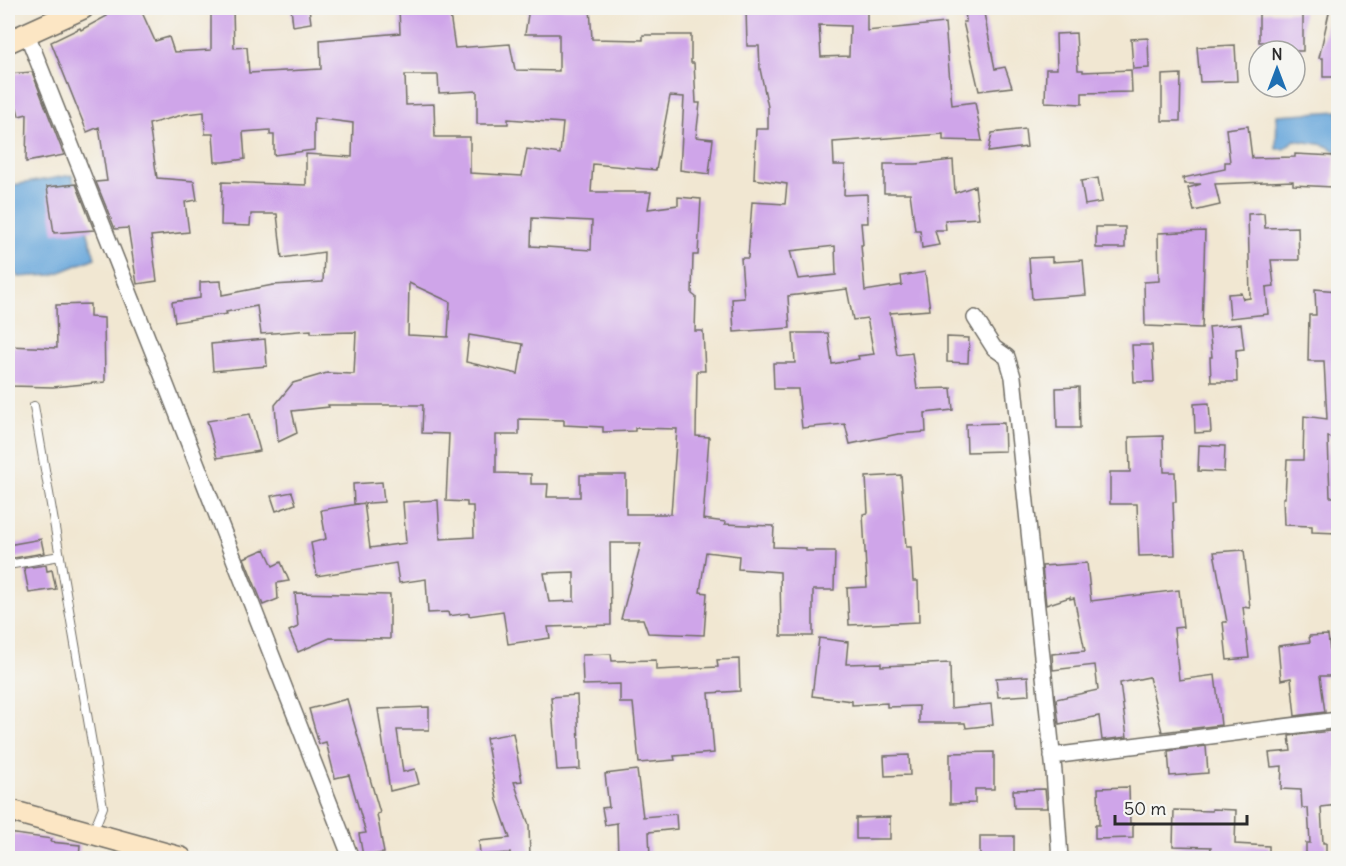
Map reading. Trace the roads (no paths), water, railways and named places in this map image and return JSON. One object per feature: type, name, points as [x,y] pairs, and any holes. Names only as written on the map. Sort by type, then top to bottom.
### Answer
[{"type":"main road","points":[[8,42],[83,8]]},
{"type":"main road","points":[[8,810],[181,858]]},
{"type":"street","points":[[27,34],[165,380],[351,858]]},
{"type":"street","points":[[975,318],[994,348],[1007,357],[1013,377],[1052,756],[1060,858]]},
{"type":"street","points":[[1052,756],[1338,720]]},
{"type":"lane","points":[[34,406],[103,807],[92,833]]},
{"type":"lane","points":[[8,565],[60,556]]},
{"type":"water","points":[[1338,111],[1338,154],[1324,145],[1295,140],[1284,149],[1276,149],[1277,115]]},
{"type":"water","points":[[72,175],[95,258],[53,275],[18,277],[8,260],[8,186]]}]
